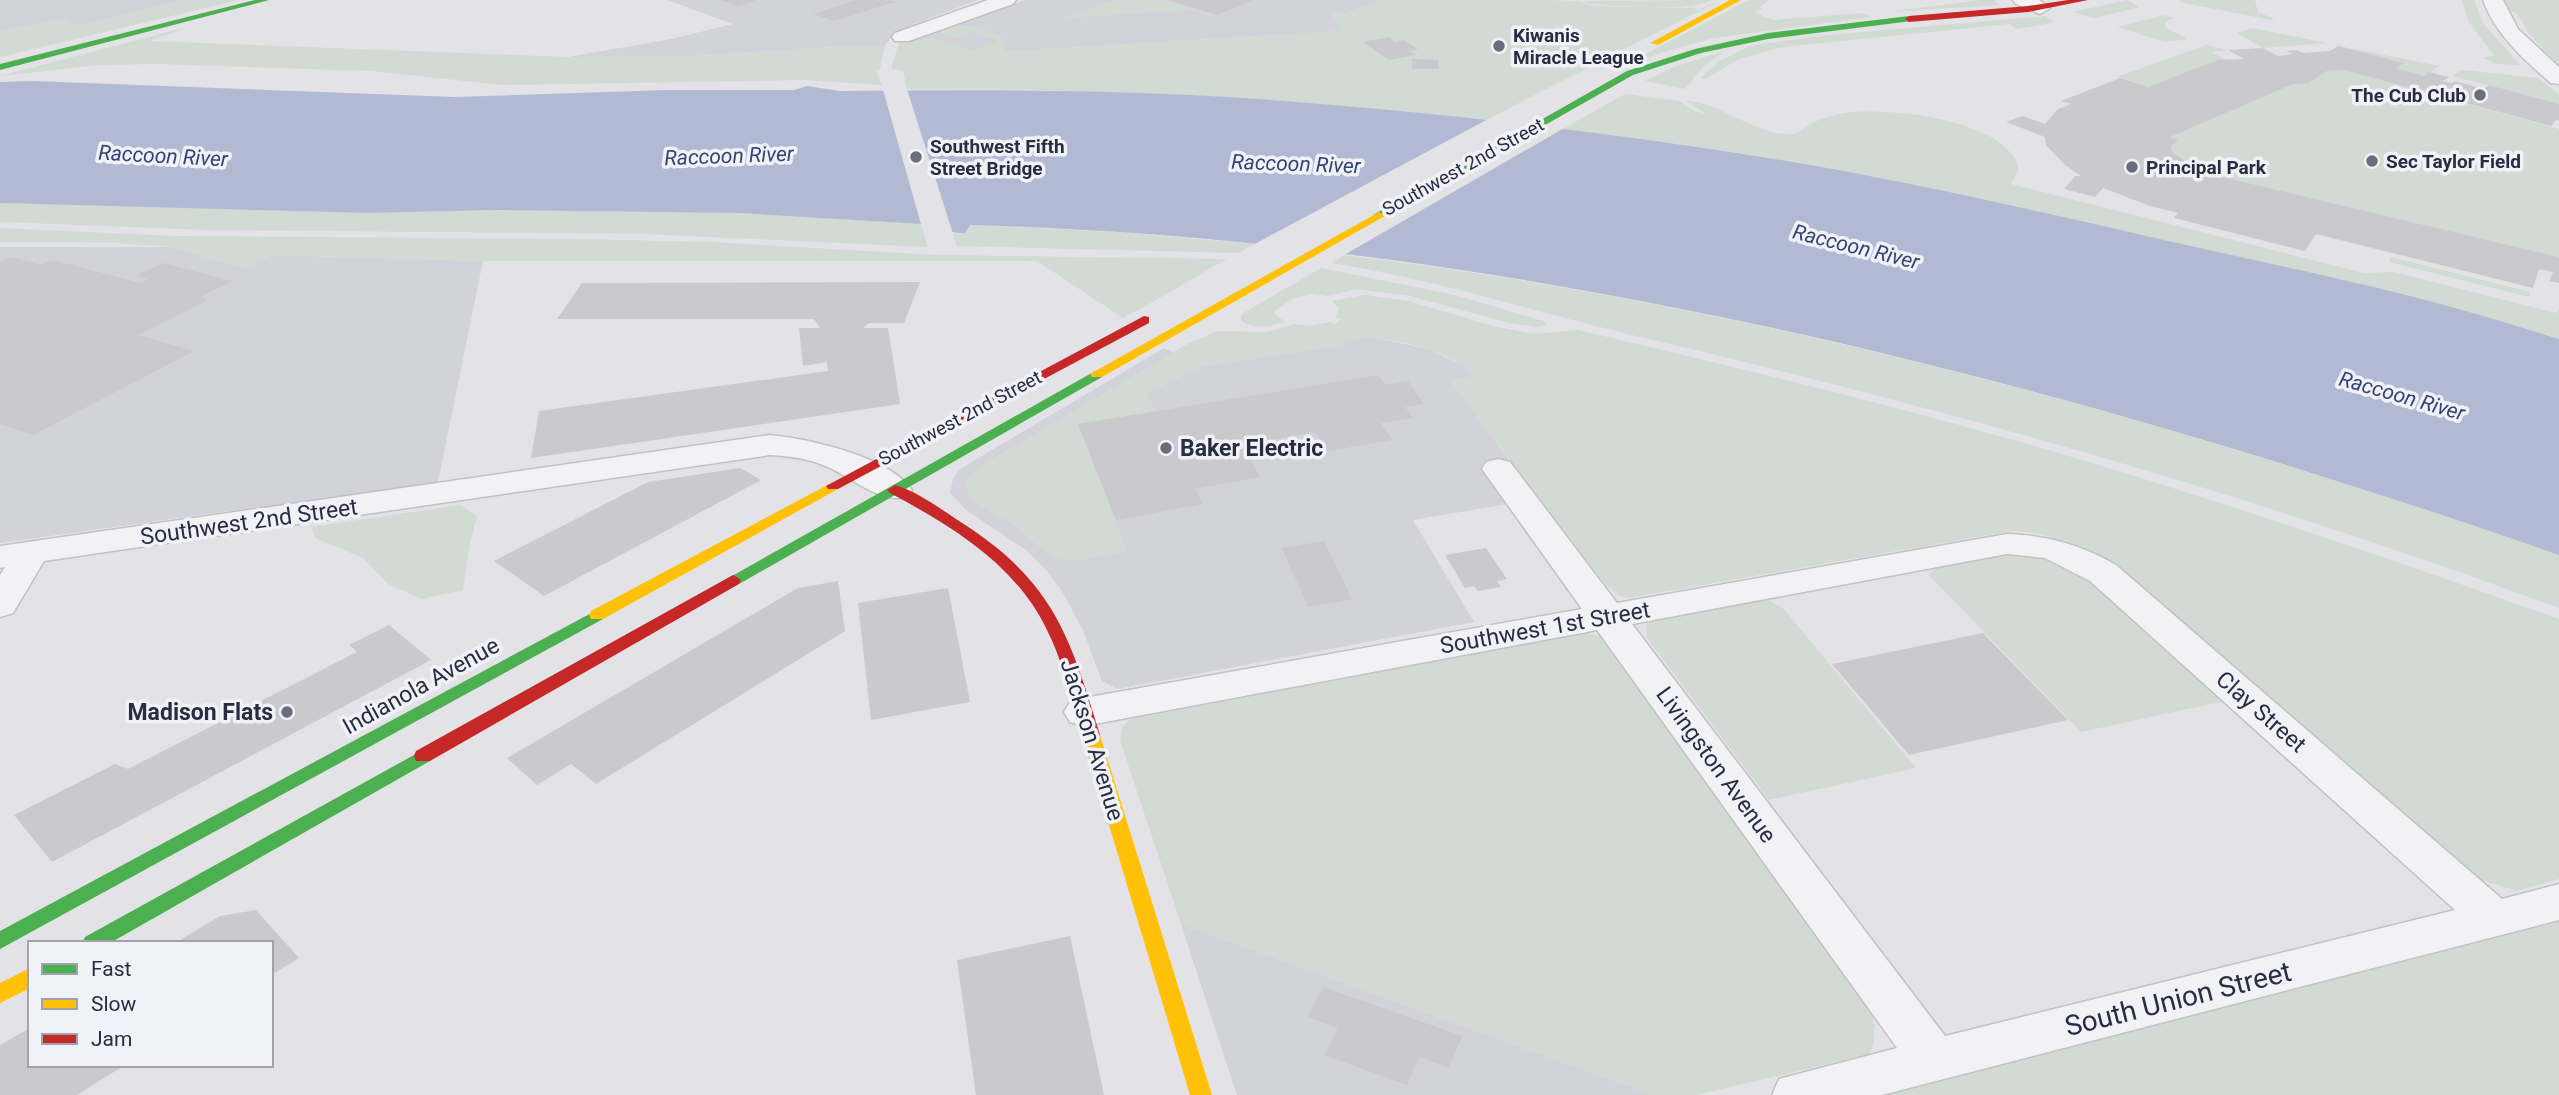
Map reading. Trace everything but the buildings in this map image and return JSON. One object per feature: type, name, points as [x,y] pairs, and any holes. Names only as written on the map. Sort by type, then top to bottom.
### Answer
[{"type":"main road","points":[[0,67],[265,0]]},
{"type":"main road","points":[[1598,72],[1737,0]]},
{"type":"main road","name":"Southwest 2nd Street","points":[[895,490],[1603,88],[1659,60],[1738,39],[2084,0]]},
{"type":"main road","name":"Southwest 2nd Street","points":[[863,470],[1159,312]]},
{"type":"main road","name":"Indianola Avenue","points":[[0,941],[863,470]]},
{"type":"main road","points":[[96,941],[895,490]]},
{"type":"main road","name":"Jackson Avenue","points":[[895,490],[984,543],[1031,587],[1061,640],[1201,1095]]},
{"type":"main road","points":[[0,921],[89,893]]},
{"type":"main road","points":[[0,994],[28,978]]},
{"type":"street","points":[[902,37],[1006,0]]},
{"type":"street","points":[[2493,0],[2497,12],[2509,30],[2559,78]]},
{"type":"street","name":"Southwest 2nd Street","points":[[16,555],[771,445],[804,447],[863,470]]},
{"type":"street","name":"Livingston Avenue","points":[[1498,469],[1935,1061]]},
{"type":"street","name":"Jackson Avenue","points":[[863,470],[895,490]]},
{"type":"street","name":"Southwest 1st Street","points":[[1084,712],[2007,544]]},
{"type":"street","name":"Clay Street","points":[[2007,544],[2042,546],[2061,551],[2103,573],[2496,919]]},
{"type":"street","points":[[0,605],[16,555]]},
{"type":"street","name":"South Union Street","points":[[1797,1095],[2559,902]]},
{"type":"shaded area","points":[[0,0],[184,0],[77,26],[64,19],[0,31]]},
{"type":"shaded area","points":[[184,0],[239,0],[0,57],[0,31],[58,19],[77,26]]},
{"type":"shaded area","points":[[667,0],[978,0],[914,24],[890,39],[885,46],[695,56],[569,57],[671,39],[733,24]]},
{"type":"shaded area","points":[[1025,0],[1379,0],[1345,14],[1331,12],[1342,31],[1005,52],[1001,41],[973,51],[931,38],[919,39]]},
{"type":"shaded area","points":[[1113,0],[1165,0],[1217,15],[1203,16],[1199,10],[1063,18]]},
{"type":"shaded area","points":[[1379,0],[1578,1],[1592,6],[1698,8],[1693,12],[1721,0],[1484,121],[1331,105],[1189,95],[907,89],[903,70],[891,69],[900,39],[931,38],[973,51],[999,41],[972,32],[954,39],[940,33],[952,25],[969,26],[1001,36],[1006,52],[1341,31],[1331,12],[1345,14]]},
{"type":"shaded area","points":[[1712,0],[1671,7],[1590,4],[1582,1]]},
{"type":"shaded area","points":[[1749,0],[1770,0],[1759,7],[1762,9],[1753,12],[1773,20],[1862,13],[1871,17],[1714,38],[1617,69]]},
{"type":"shaded area","points":[[1993,0],[2000,5],[1887,12]]},
{"type":"shaded area","points":[[2127,0],[2140,7],[2094,18],[2073,12]]},
{"type":"shaded area","points":[[2255,0],[2258,12],[2275,19],[2179,2]]},
{"type":"shaded area","points":[[2462,0],[2474,0],[2483,23],[2520,65],[2496,64],[2483,58],[2494,55],[2468,21]]},
{"type":"shaded area","points":[[2503,0],[2559,0],[2559,65],[2529,34],[2517,14],[2505,8]]},
{"type":"shaded area","points":[[2165,15],[2174,18],[2165,22],[2166,28],[2187,39],[2165,42],[2117,27]]},
{"type":"shaded area","points":[[2045,16],[2053,21],[2052,23],[2017,29],[2009,24],[1782,47],[1739,59],[1705,79],[1701,78],[1719,61],[1750,46],[1818,36]]},
{"type":"shaded area","points":[[191,26],[149,41],[569,57],[695,56],[885,46],[880,69],[876,71],[882,85],[803,80],[502,85],[372,71],[158,64],[99,65],[0,76]]},
{"type":"shaded area","points":[[2252,28],[2327,43],[2263,48],[2237,33]]},
{"type":"shaded area","points":[[2206,45],[2228,50],[2212,52],[2226,60],[2148,87],[2117,77]]},
{"type":"shaded area","points":[[2339,46],[2440,66],[2424,76],[2396,68],[2403,63]]},
{"type":"shaded area","points":[[1724,51],[1702,68],[1685,89],[1645,81],[1674,67]]},
{"type":"shaded area","name":"Sec Taylor Field","points":[[2343,70],[2559,129],[2559,257],[2210,174],[2211,171],[2190,164],[2172,152],[2171,146],[2177,140],[2170,137],[2291,85],[2309,83],[2327,71]]},
{"type":"shaded area","points":[[2462,70],[2538,78],[2559,94],[2559,104],[2452,76]]},
{"type":"shaded area","points":[[1625,94],[1679,101],[1706,114],[1686,101],[1699,103],[1761,129],[1787,134],[1798,132],[1822,119],[1845,113],[1888,112],[1944,120],[1993,138],[2010,152],[2019,169],[2011,184],[2364,273],[2394,272],[2556,313],[2559,308],[2559,339],[2333,279],[2105,229],[1645,141],[1561,130]]},
{"type":"shaded area","points":[[0,203],[368,213],[496,210],[739,213],[921,224],[928,247],[643,234],[209,230],[0,222]]},
{"type":"shaded area","points":[[970,225],[1117,232],[1254,244],[1238,253],[957,246],[953,234],[965,233]]},
{"type":"shaded area","points":[[0,228],[176,236],[711,242],[937,255],[1227,259],[1123,318],[1037,261],[483,261],[273,255],[245,268],[171,247],[117,243],[0,242]]},
{"type":"shaded area","points":[[0,247],[171,247],[244,268],[272,255],[483,261],[438,482],[0,543]]},
{"type":"shaded area","points":[[1344,255],[1499,277],[1654,304],[1807,336],[2111,413],[2410,505],[2559,555],[2559,608],[2332,529],[2102,457],[1753,364],[1446,287],[1331,263]]},
{"type":"shaded area","points":[[2391,257],[2530,292],[2529,297],[2389,262]]},
{"type":"shaded area","points":[[1321,268],[1455,295],[1543,321],[1547,325],[1536,327],[1505,322],[1410,296],[1357,289],[1327,296],[1313,294],[1294,298],[1274,311],[1276,316],[1285,321],[1274,325],[1257,327],[1241,321],[1245,312]]},
{"type":"shaded area","points":[[1365,295],[1408,301],[1493,326],[1534,334],[1578,330],[1956,424],[2217,502],[2559,619],[2559,879],[2516,891],[2470,876],[2098,558],[2079,546],[2036,533],[2011,531],[1628,598],[1620,596],[1605,584],[1450,381],[1471,376],[1462,365],[1444,355],[1410,344],[1367,336],[1336,346],[1205,366],[1147,393],[1155,412],[1078,424],[1127,551],[1085,560],[1053,559],[1015,526],[974,502],[966,489],[966,481],[977,468],[1189,343],[1218,331],[1267,332],[1295,324],[1310,326],[1330,322],[1334,325],[1341,319],[1336,318],[1339,308],[1332,301]]},
{"type":"shaded area","points":[[1367,336],[1428,349],[1462,365],[1472,377],[1451,381],[1538,499],[1413,520],[1474,622],[1117,689],[1102,681],[1082,628],[1061,590],[1046,570],[1026,550],[966,510],[950,493],[953,479],[960,469],[1164,348],[1205,366],[1336,346]]},
{"type":"shaded area","points":[[460,505],[477,516],[463,590],[422,599],[388,584],[363,558],[315,538],[311,527]]},
{"type":"shaded area","points":[[2022,553],[2077,567],[2234,699],[2081,732],[1929,575],[1937,566]]},
{"type":"shaded area","points":[[1767,600],[1783,608],[1916,768],[1769,800],[1647,638],[1646,623],[1653,618]]},
{"type":"shaded area","points":[[1584,632],[1601,636],[1611,643],[1860,989],[1871,1013],[1874,1028],[1870,1054],[1696,1095],[1653,1095],[1181,924],[1120,740],[1122,727],[1131,719]]},
{"type":"shaded area","points":[[2559,914],[2559,1095],[1894,1095],[1892,1092]]},
{"type":"shaded area","points":[[1181,924],[1653,1095],[1237,1095]]},
{"type":"water","name":"Raccoon River","points":[[0,82],[455,97],[667,90],[794,90],[807,86],[840,91],[972,90],[1191,95],[1381,109],[1507,122],[1696,147],[1874,177],[2367,286],[2559,339],[2559,555],[2366,490],[2172,430],[1975,376],[1777,329],[1577,289],[1376,258],[1174,236],[970,225],[965,233],[960,233],[921,224],[739,213],[496,210],[368,213],[0,203]]},
{"type":"pier","name":"Southwest Fifth Street Bridge","points":[[882,86],[906,86],[954,237],[941,230],[922,228]]},
{"type":"pier","points":[[1490,118],[1566,127],[1339,258],[1249,247]]},
{"type":"traffic: fast","points":[[0,67],[265,0]]},
{"type":"traffic: fast","points":[[1379,215],[1630,73],[1698,51],[1768,36],[1909,19]]},
{"type":"traffic: fast","points":[[733,580],[1097,374]]},
{"type":"traffic: fast","points":[[0,941],[597,615]]},
{"type":"traffic: fast","points":[[96,941],[423,756]]},
{"type":"traffic: slow","points":[[1655,43],[1737,0]]},
{"type":"traffic: slow","points":[[1097,374],[1379,215]]},
{"type":"traffic: slow","points":[[597,615],[833,486]]},
{"type":"traffic: slow","points":[[1091,735],[1201,1095]]},
{"type":"traffic: slow","points":[[0,994],[28,978]]},
{"type":"traffic: jam","points":[[1909,19],[2028,9],[2084,0]]},
{"type":"traffic: jam","points":[[833,486],[1144,320]]},
{"type":"traffic: jam","points":[[895,490],[965,531],[1007,564],[1025,583],[1041,604],[1061,641],[1091,735]]},
{"type":"traffic: jam","points":[[423,756],[733,580]]},
{"type":"place","name":"Kiwanis Miracle League","points":[[1499,46]]},
{"type":"place","name":"The Cub Club","points":[[2480,95]]},
{"type":"place","name":"Southwest Fifth Street Bridge","points":[[916,157]]},
{"type":"place","name":"Sec Taylor Field","points":[[2372,161]]},
{"type":"place","name":"Principal Park","points":[[2132,167]]},
{"type":"place","name":"Baker Electric","points":[[1166,448]]},
{"type":"place","name":"Madison Flats","points":[[287,712]]}]
